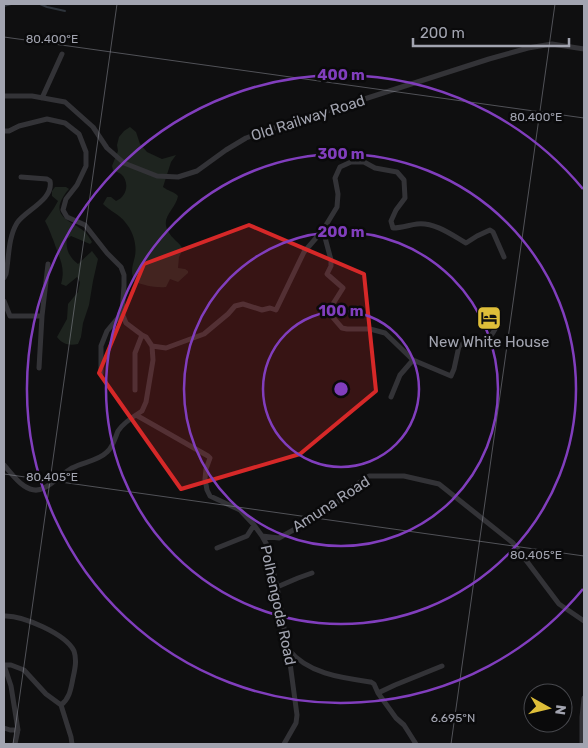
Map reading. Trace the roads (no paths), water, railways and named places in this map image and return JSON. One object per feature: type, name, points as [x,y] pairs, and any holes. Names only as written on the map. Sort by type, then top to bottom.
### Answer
[{"type":"street","name":"Old Railway Road","points":[[4,96],[32,96],[65,102],[93,127],[107,148],[124,163],[157,176],[178,177],[197,171],[246,138],[489,59],[528,48],[552,44],[584,49]]},
{"type":"street","points":[[42,98],[62,54]]},
{"type":"street","points":[[4,131],[47,119],[66,123],[79,134],[86,152],[86,166],[77,185],[66,199],[62,210],[67,216],[85,224],[106,253],[121,267],[124,275],[122,313],[126,323],[146,337],[152,346],[146,402],[142,411],[120,429],[109,450],[102,456],[72,468],[42,490],[35,491],[28,489],[19,482],[4,465]]},
{"type":"street","points":[[152,346],[166,348],[204,334],[235,306],[243,304],[262,310],[270,308],[276,310],[304,252],[323,230],[337,207],[338,194],[334,178],[340,167],[351,162],[364,162],[375,168],[397,172],[404,180],[405,198],[391,221],[393,228],[417,224],[430,225],[444,230],[466,243],[490,230],[493,232],[504,256]]},
{"type":"street","points":[[4,278],[12,236],[17,222],[43,200],[51,186],[50,181],[47,180],[21,177]]},
{"type":"street","points":[[323,230],[331,260],[331,266],[327,274],[343,288],[331,307],[330,314],[342,328],[347,330],[370,329],[385,333],[413,360],[450,376],[454,369],[459,346],[471,339],[482,342],[488,339],[493,335],[498,323]]},
{"type":"street","points":[[39,368],[48,264]]},
{"type":"street","points":[[4,301],[10,316],[42,316]]},
{"type":"street","points":[[100,373],[102,346],[107,331],[122,313]]},
{"type":"street","points":[[135,390],[135,353],[142,335]]},
{"type":"street","points":[[391,397],[400,375],[413,360]]},
{"type":"street","name":"Polhengoda Road","points":[[136,414],[208,456],[210,458],[205,479],[210,496],[240,510],[254,525],[267,545],[290,662],[297,715],[296,723],[284,744]]},
{"type":"street","name":"Amuna Road","points":[[262,536],[279,538],[328,510],[354,486],[369,476],[404,476],[439,484],[513,543],[559,604],[584,621]]},
{"type":"street","points":[[218,548],[247,536],[254,525]]},
{"type":"street","points":[[276,587],[312,573]]},
{"type":"street","points":[[4,616],[20,618],[40,625],[54,632],[69,644],[74,651],[76,660],[71,690],[66,701],[61,705]]},
{"type":"street","points":[[287,647],[294,656],[308,666],[324,673],[374,684],[378,693],[396,718],[404,725],[416,744]]},
{"type":"street","points":[[15,744],[18,730],[11,686],[4,665],[11,665],[24,670],[46,694],[61,705],[72,744]]},
{"type":"street","points":[[378,693],[442,666]]},
{"type":"street","points":[[582,744],[584,698]]},
{"type":"street","points":[[4,728],[18,730]]},
{"type":"waterway","points":[[4,6],[11,4]]},
{"type":"waterway","points":[[40,4],[65,11]]},
{"type":"place","name":"New White House","points":[[489,318]]}]
